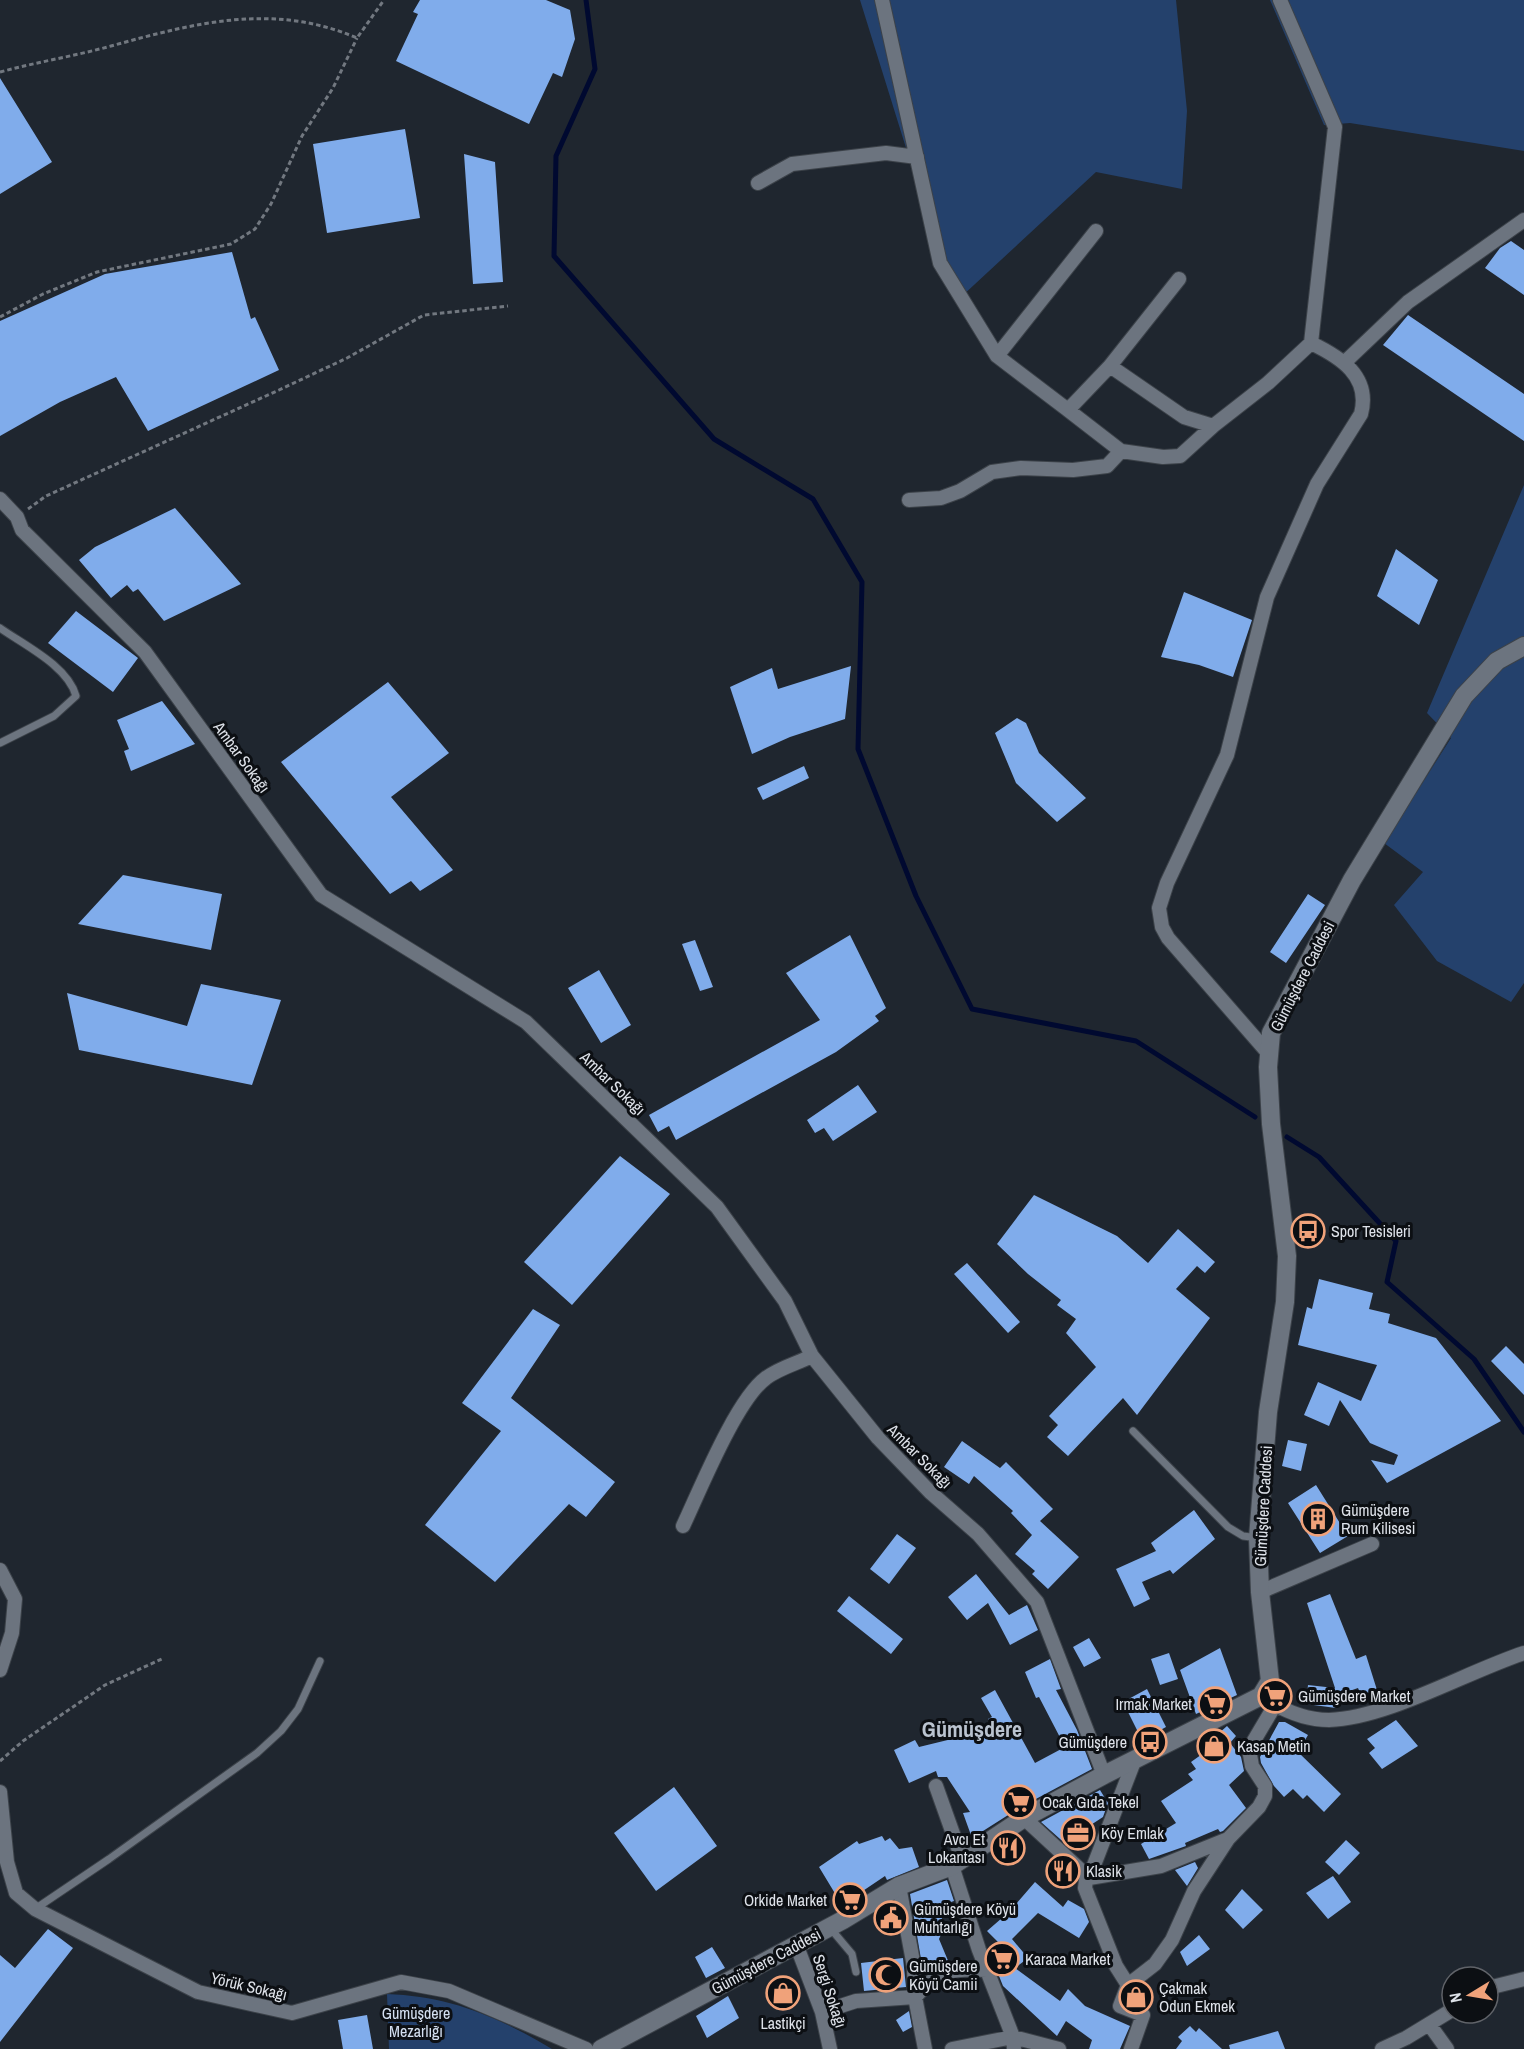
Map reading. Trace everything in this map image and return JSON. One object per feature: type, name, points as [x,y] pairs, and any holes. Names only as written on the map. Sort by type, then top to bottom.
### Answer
[{"type":"street","points":[[882,0],[940,263],[997,356],[1121,452],[1163,457],[1180,456],[1213,426],[1268,383],[1311,343],[1335,127],[1280,0]]},
{"type":"street","points":[[758,183],[792,164],[886,153],[917,157]]},
{"type":"street","points":[[1345,362],[1408,302],[1524,220]]},
{"type":"street","points":[[997,356],[1095,231]]},
{"type":"street","points":[[1068,410],[1110,366],[1179,279]]},
{"type":"street","points":[[1269,1054],[1168,938],[1162,927],[1159,908],[1167,883],[1227,755],[1267,597],[1317,484],[1360,414],[1363,404],[1352,369],[1339,356],[1311,343]]},
{"type":"street","points":[[1110,366],[1184,417],[1213,426]]},
{"type":"street","points":[[909,500],[941,498],[992,472],[1021,468],[1073,470],[1107,466],[1121,452]]},
{"type":"street","name":"Ambar Sokağı","points":[[0,499],[17,518],[22,530],[145,652],[321,895],[526,1022],[717,1208],[785,1301],[812,1356],[878,1438],[930,1492],[978,1534],[1037,1602],[1104,1775]]},
{"type":"street","name":"Gümüşdere Caddesi","points":[[601,2049],[829,1927],[899,1886],[957,1862],[1024,1818],[1104,1775],[1268,1700],[1270,1681],[1260,1592],[1258,1538],[1268,1412],[1285,1302],[1287,1256],[1271,1124],[1269,1054],[1271,1033],[1352,880],[1464,696],[1497,661],[1524,646]]},
{"type":"street","points":[[683,1526],[723,1441],[754,1391],[766,1378],[812,1356]]},
{"type":"street","points":[[1260,1592],[1372,1544]]},
{"type":"street","points":[[0,1570],[15,1599],[12,1633],[0,1670]]},
{"type":"street","points":[[1131,2049],[1143,2015],[1120,2006],[1128,1985],[1155,1964],[1172,1940],[1194,1892],[1228,1839],[1259,1807],[1264,1796],[1265,1786],[1252,1766],[1249,1749],[1268,1700],[1296,1715],[1328,1720],[1365,1715],[1524,1653]]},
{"type":"street","points":[[1128,1985],[1116,1966],[1089,1903],[1086,1880],[1089,1878],[1135,1759]]},
{"type":"street","points":[[936,1786],[987,1970],[1013,2043]]},
{"type":"street","name":"Yörük Sokağı","points":[[0,1792],[2,1833],[16,1893],[35,1909],[198,1992],[292,2013],[401,1982],[449,1991],[586,2049]]},
{"type":"street","points":[[1024,1818],[1089,1878]]},
{"type":"street","points":[[1089,1878],[1161,1866],[1228,1839]]},
{"type":"street","points":[[899,1886],[914,1967],[915,1997],[925,2049]]},
{"type":"street","name":"Sergi Sokağı","points":[[796,1944],[822,2012],[830,2049]]},
{"type":"street","points":[[822,2012],[856,2001],[915,1997],[933,1977],[968,1969],[987,1970]]},
{"type":"street","points":[[1500,1985],[1524,1979]]},
{"type":"street","points":[[1382,2049],[1440,2017]]},
{"type":"street","points":[[1429,2024],[1447,2049]]},
{"type":"street","points":[[952,2049],[1013,2043],[1059,2049]]},
{"type":"lane","points":[[0,628],[73,684],[76,696],[54,716],[0,743]]},
{"type":"lane","points":[[1132,1431],[1228,1527],[1243,1536],[1258,1538]]},
{"type":"lane","points":[[35,1909],[110,1859],[257,1753],[281,1731],[298,1709],[320,1661]]},
{"type":"lane","points":[[829,1927],[852,1954],[856,1972]]},
{"type":"path","points":[[0,317],[43,294],[97,272],[231,244],[255,229],[271,204],[302,136],[333,88],[357,38],[384,0]]},
{"type":"path","points":[[0,72],[110,46],[165,30],[218,20],[288,20],[332,27],[357,38]]},
{"type":"path","points":[[17,518],[46,496],[174,440],[347,358],[424,315],[508,306]]},
{"type":"path","points":[[0,1761],[23,1741],[105,1685],[164,1658]]},
{"type":"green space","points":[[860,0],[1176,0],[1187,111],[1182,189],[1096,172],[961,297],[925,209]]},
{"type":"green space","points":[[1270,0],[1524,0],[1524,151],[1350,123],[1324,125]]},
{"type":"green space","points":[[1524,485],[1524,983],[1511,1002],[1437,961],[1394,905],[1423,872],[1384,843],[1451,738],[1427,713]]},
{"type":"green space","name":"Gümüşdere Mezarlığı","points":[[387,1994],[431,1999],[473,2010],[513,2027],[552,2049],[389,2049]]},
{"type":"building","points":[[420,0],[546,0],[570,10],[575,39],[562,77],[553,73],[529,124],[396,61],[418,14],[413,12]]},
{"type":"building","points":[[0,78],[52,162],[0,194]]},
{"type":"building","points":[[405,129],[420,218],[327,233],[313,144]]},
{"type":"building","points":[[464,154],[495,162],[503,282],[473,284]]},
{"type":"building","points":[[1511,241],[1524,250],[1524,295],[1485,268],[1500,248]]},
{"type":"building","points":[[232,252],[251,319],[255,317],[279,370],[148,431],[116,377],[60,402],[0,436],[0,321],[105,274]]},
{"type":"building","points":[[1408,315],[1524,394],[1524,441],[1383,345]]},
{"type":"building","points":[[175,508],[241,584],[164,621],[138,589],[133,592],[127,585],[111,598],[79,560],[95,547]]},
{"type":"building","points":[[1396,549],[1438,580],[1419,625],[1377,596]]},
{"type":"building","points":[[1184,592],[1252,620],[1233,677],[1199,665],[1161,657]]},
{"type":"building","points":[[76,611],[138,658],[113,692],[48,643]]},
{"type":"building","points":[[851,666],[845,719],[790,737],[752,754],[730,687],[772,668],[778,689]]},
{"type":"building","points":[[388,682],[449,753],[391,797],[453,870],[420,891],[411,881],[390,894],[281,762]]},
{"type":"building","points":[[162,701],[195,744],[131,771],[124,751],[129,749],[117,720]]},
{"type":"building","points":[[1017,718],[1026,723],[1039,753],[1086,798],[1057,822],[1016,783],[995,733]]},
{"type":"building","points":[[804,766],[809,778],[763,800],[757,788]]},
{"type":"building","points":[[123,875],[222,894],[211,950],[78,924]]},
{"type":"building","points":[[1308,894],[1325,905],[1286,963],[1270,952]]},
{"type":"building","points":[[850,935],[886,1008],[875,1016],[879,1021],[836,1052],[676,1140],[669,1126],[658,1132],[649,1115],[820,1020],[786,973]]},
{"type":"building","points":[[695,940],[713,987],[700,991],[682,944]]},
{"type":"building","points":[[599,970],[631,1025],[601,1043],[568,988]]},
{"type":"building","points":[[201,984],[281,1000],[252,1085],[79,1050],[67,993],[187,1026]]},
{"type":"building","points":[[858,1085],[877,1112],[833,1141],[824,1128],[815,1133],[807,1120]]},
{"type":"building","points":[[620,1156],[670,1194],[572,1305],[524,1262]]},
{"type":"building","points":[[1034,1195],[1117,1236],[1148,1263],[1178,1229],[1215,1262],[1205,1273],[1197,1266],[1176,1289],[1210,1318],[1137,1415],[1123,1398],[1068,1456],[1047,1437],[1058,1425],[1049,1416],[1096,1367],[1066,1333],[1076,1319],[1057,1305],[1061,1300],[1028,1274],[997,1244]]},
{"type":"building","points":[[967,1263],[1020,1322],[1008,1333],[954,1274]]},
{"type":"building","points":[[1319,1279],[1373,1293],[1369,1309],[1390,1314],[1388,1323],[1436,1338],[1501,1421],[1387,1483],[1371,1460],[1394,1465],[1398,1455],[1370,1443],[1340,1400],[1329,1426],[1304,1415],[1318,1382],[1361,1401],[1377,1365],[1298,1345],[1307,1307],[1312,1309]]},
{"type":"building","points":[[533,1309],[560,1325],[511,1398],[615,1482],[586,1517],[569,1504],[495,1582],[425,1525],[501,1431],[462,1403]]},
{"type":"building","points":[[1506,1346],[1524,1364],[1524,1395],[1491,1361]]},
{"type":"building","points":[[1288,1440],[1307,1444],[1301,1471],[1282,1466]]},
{"type":"building","points":[[962,1441],[1000,1468],[1006,1462],[1053,1509],[1040,1521],[1079,1557],[1048,1589],[1032,1574],[1035,1571],[1015,1554],[1032,1535],[1011,1513],[1013,1511],[974,1476],[969,1484],[944,1467]]},
{"type":"building","name":"Gümüşdere Rum Kilisesi","points":[[1316,1485],[1348,1536],[1320,1553],[1288,1503]]},
{"type":"building","points":[[1194,1510],[1215,1539],[1173,1574],[1170,1570],[1142,1582],[1150,1599],[1134,1607],[1116,1569],[1156,1551],[1151,1543]]},
{"type":"building","points":[[897,1534],[916,1548],[889,1584],[870,1569]]},
{"type":"building","points":[[976,1574],[1009,1615],[1027,1605],[1038,1630],[1010,1645],[988,1603],[967,1620],[948,1597]]},
{"type":"building","points":[[1330,1594],[1356,1659],[1366,1655],[1377,1690],[1361,1695],[1358,1688],[1338,1695],[1336,1708],[1306,1704],[1308,1685],[1335,1688],[1307,1603]]},
{"type":"building","points":[[849,1596],[903,1639],[891,1654],[837,1611]]},
{"type":"building","points":[[1089,1638],[1101,1658],[1084,1667],[1073,1647]]},
{"type":"building","points":[[1220,1648],[1237,1695],[1196,1714],[1180,1670]]},
{"type":"building","points":[[1169,1653],[1178,1679],[1160,1685],[1151,1659]]},
{"type":"building","points":[[1050,1659],[1061,1689],[1056,1690],[1077,1730],[1092,1769],[1019,1808],[972,1838],[963,1813],[970,1812],[947,1777],[938,1777],[936,1771],[909,1783],[894,1750],[915,1740],[919,1747],[960,1737],[991,1723],[988,1719],[992,1717],[981,1698],[995,1690],[1035,1763],[1065,1747],[1039,1697],[1036,1698],[1025,1672]]},
{"type":"building","points":[[1147,1689],[1166,1727],[1142,1740],[1123,1702]]},
{"type":"building","points":[[1396,1720],[1418,1746],[1382,1769],[1369,1753],[1375,1748],[1367,1739]]},
{"type":"building","points":[[1279,1722],[1285,1722],[1308,1735],[1298,1752],[1341,1794],[1324,1812],[1307,1795],[1303,1799],[1293,1789],[1284,1797],[1274,1786],[1261,1763],[1260,1757]]},
{"type":"building","points":[[1227,1726],[1236,1736],[1230,1743],[1241,1757],[1244,1771],[1229,1785],[1246,1808],[1223,1831],[1220,1832],[1218,1829],[1185,1843],[1186,1846],[1149,1859],[1141,1844],[1176,1823],[1161,1801],[1193,1780],[1188,1774],[1196,1769],[1191,1762],[1212,1747],[1208,1743]]},
{"type":"building","points":[[674,1787],[717,1846],[656,1891],[614,1833]]},
{"type":"building","points":[[1100,1790],[1108,1803],[1103,1817],[1077,1834],[1079,1838],[1069,1847],[1041,1822]]},
{"type":"building","points":[[882,1836],[885,1841],[890,1838],[899,1849],[912,1847],[919,1867],[887,1880],[885,1876],[842,1905],[819,1867],[857,1841],[859,1844]]},
{"type":"building","points":[[1346,1840],[1360,1853],[1339,1875],[1325,1862]]},
{"type":"building","points":[[1195,1862],[1198,1868],[1187,1886],[1175,1870]]},
{"type":"building","points":[[1333,1876],[1351,1902],[1328,1919],[1306,1893]]},
{"type":"building","points":[[947,1880],[954,1901],[939,1906],[944,1928],[939,1939],[949,1963],[923,1971],[910,1894]]},
{"type":"building","points":[[1035,1882],[1063,1907],[1068,1900],[1084,1909],[1089,1922],[1079,1938],[1038,1913],[1012,1939],[1028,1958],[1015,1968],[1060,2001],[1068,1989],[1085,2006],[1130,2026],[1120,2049],[1089,2049],[1092,2040],[1066,2021],[1057,2036],[1003,1986],[989,1951],[1000,1944],[987,1931],[1010,1911]]},
{"type":"building","points":[[1242,1889],[1263,1910],[1243,1929],[1225,1910]]},
{"type":"building","points":[[48,1929],[73,1948],[0,2042],[0,1955],[15,1968]]},
{"type":"building","points":[[1199,1935],[1210,1949],[1187,1966],[1180,1952]]},
{"type":"building","points":[[712,1947],[725,1968],[706,1978],[695,1957]]},
{"type":"building","name":"Gümüşdere Köyü Camii","points":[[903,1958],[906,1987],[864,1991],[861,1963]]},
{"type":"building","points":[[728,1996],[739,2018],[707,2038],[696,2016]]},
{"type":"building","points":[[909,2011],[912,2027],[903,2032],[896,2020]]},
{"type":"building","points":[[367,2015],[373,2049],[343,2049],[338,2020]]},
{"type":"building","points":[[1190,2026],[1196,2032],[1199,2028],[1222,2049],[1176,2049],[1182,2041],[1178,2037]]},
{"type":"building","points":[[1278,2031],[1285,2049],[1230,2049],[1229,2045]]},
{"type":"waterway","points":[[586,0],[595,69],[556,156],[554,256],[714,439],[813,499],[862,582],[858,749],[916,896],[972,1009],[1136,1041],[1255,1117]]},
{"type":"waterway","points":[[1287,1137],[1319,1157],[1396,1241],[1387,1282],[1474,1359],[1524,1432]]},
{"type":"place","name":"Spor Tesisleri","points":[[1308,1231]]},
{"type":"place","name":"Gümüşdere Rum Kilisesi","points":[[1318,1519]]},
{"type":"place","name":"Gümüşdere Market","points":[[1275,1696]]},
{"type":"place","name":"Irmak Market","points":[[1215,1704]]},
{"type":"place","name":"Gümüşdere","points":[[1150,1742]]},
{"type":"place","name":"Kasap Metin","points":[[1214,1746]]},
{"type":"place","name":"Ocak Gıda Tekel","points":[[1019,1802]]},
{"type":"place","name":"Köy Emlak","points":[[1078,1833]]},
{"type":"place","name":"Avcı Et Lokantası","points":[[1008,1848]]},
{"type":"place","name":"Klasik","points":[[1063,1871]]},
{"type":"place","name":"Orkide Market","points":[[850,1900]]},
{"type":"place","name":"Gümüşdere Köyü Muhtarlığı","points":[[891,1918]]},
{"type":"place","name":"Karaca Market","points":[[1002,1959]]},
{"type":"place","name":"Gümüşdere Köyü Camii","points":[[886,1975]]},
{"type":"place","name":"Lastikçi","points":[[783,1993]]},
{"type":"place","name":"Çakmak Odun Ekmek","points":[[1136,1997]]},
{"type":"district","name":"Gümüşdere","points":[[972,1729]]}]
